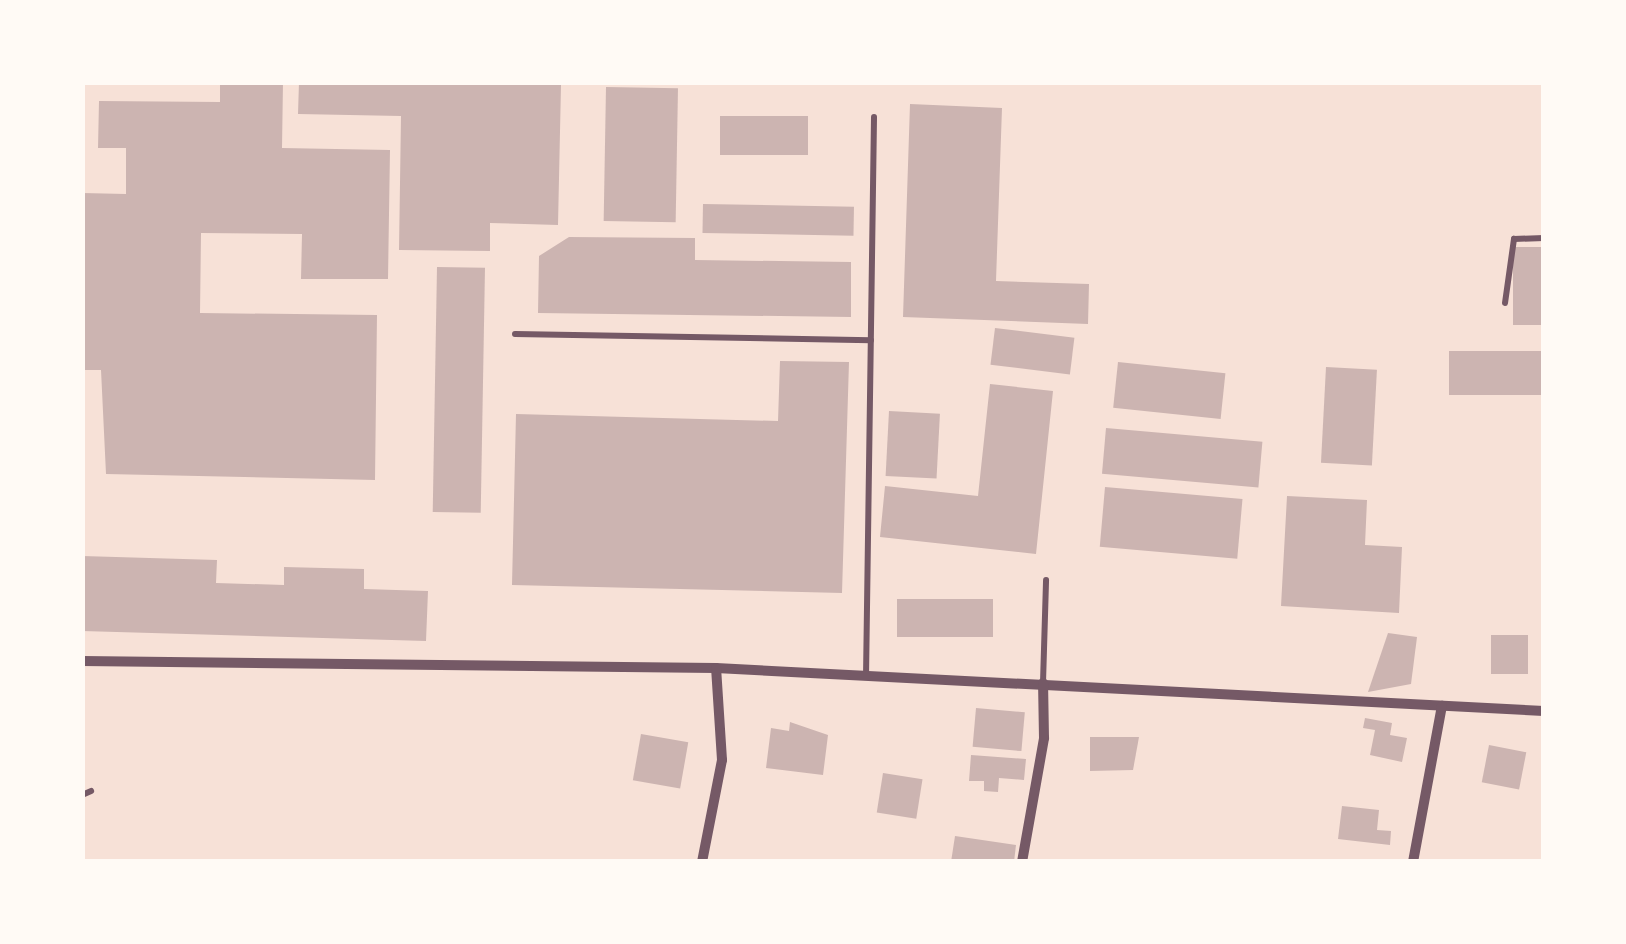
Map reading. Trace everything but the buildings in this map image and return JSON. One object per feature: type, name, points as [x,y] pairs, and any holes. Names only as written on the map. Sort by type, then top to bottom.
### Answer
[{"type":"street","points":[[82,661],[716,668],[1544,712]]},
{"type":"street","points":[[702,862],[722,760],[716,668]]},
{"type":"street","points":[[1022,862],[1044,738],[1043,683]]},
{"type":"street","points":[[1413,862],[1442,706]]},
{"type":"lane","points":[[866,678],[874,117]]},
{"type":"lane","points":[[1504,303],[1514,239],[1544,238]]},
{"type":"lane","points":[[515,334],[871,340]]},
{"type":"lane","points":[[1043,683],[1046,580]]}]
